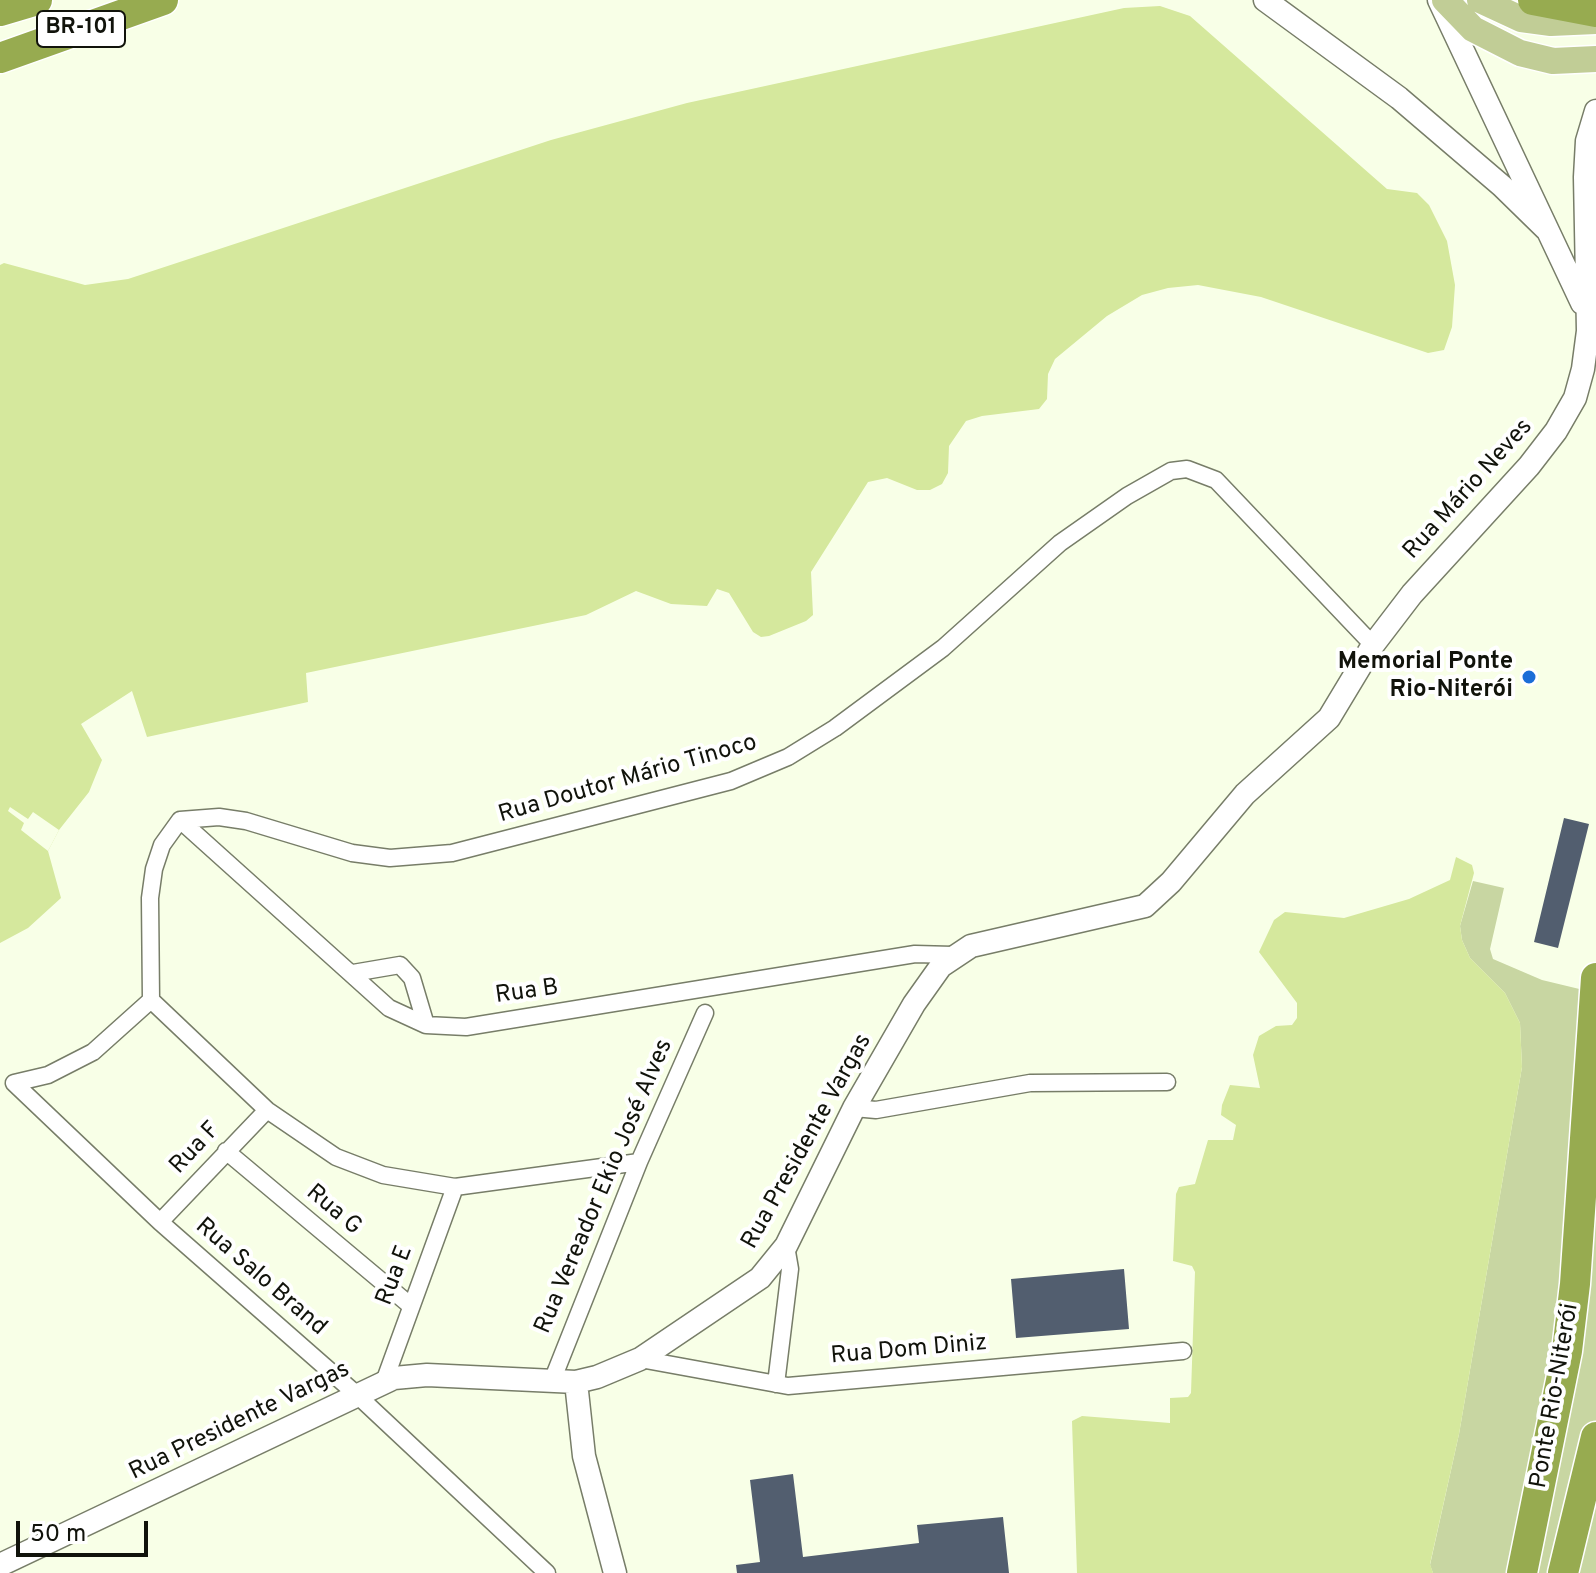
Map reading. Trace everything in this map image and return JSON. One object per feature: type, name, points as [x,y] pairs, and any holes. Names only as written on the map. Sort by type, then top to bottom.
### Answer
[{"type":"highway","name":"BR-101","points":[[0,11],[37,0]]},
{"type":"highway","name":"BR-101","points":[[0,58],[163,0]]},
{"type":"highway","points":[[1533,0],[1596,12]]},
{"type":"highway","name":"Ponte Rio-Niterói","points":[[1522,1573],[1567,1351],[1575,1284],[1596,978]]},
{"type":"highway","name":"Ponte Rio-Niterói","points":[[1563,1573],[1596,1437]]},
{"type":"main road","points":[[1442,0],[1473,29],[1520,53],[1553,61],[1596,59]]},
{"type":"main road","points":[[1480,0],[1521,19],[1551,23],[1596,21]]},
{"type":"street","points":[[1265,0],[1399,98],[1502,186],[1546,229]]},
{"type":"street","name":"Rua Mário Neves","points":[[1442,0],[1586,312]]},
{"type":"street","name":"Rua Mário Neves","points":[[1373,645],[1412,594],[1529,466],[1556,431],[1575,398],[1583,369],[1586,312],[1587,141],[1596,111]]},
{"type":"street","name":"Rua Doutor Mário Tinoco","points":[[180,820],[219,817],[246,821],[352,853],[390,858],[452,853],[731,781],[788,757],[835,728],[943,648],[1060,543],[1127,496],[1171,471],[1187,469],[1216,480],[1373,645]]},
{"type":"street","points":[[953,955],[985,943],[1081,924],[1145,906],[1171,882],[1245,794],[1329,718],[1373,645]]},
{"type":"street","points":[[180,820],[162,845],[154,869],[150,898],[151,1000],[267,1110],[336,1157],[383,1175],[455,1187],[639,1162]]},
{"type":"street","name":"Rua B","points":[[180,820],[389,1008],[426,1025],[466,1027],[915,954],[953,955]]},
{"type":"street","name":"Rua Presidente Vargas","points":[[0,1565],[384,1382],[408,1375],[576,1382],[640,1359],[760,1278],[786,1246],[854,1108],[914,1004],[941,966],[953,955]]},
{"type":"street","points":[[353,973],[400,965],[412,978],[426,1025]]},
{"type":"street","name":"Rua Salo Brand","points":[[151,1000],[93,1052],[48,1075],[14,1083],[160,1222],[356,1394],[547,1573]]},
{"type":"street","name":"Rua Vereador Ekio José Alves","points":[[552,1381],[639,1162],[705,1013]]},
{"type":"street","points":[[854,1108],[876,1110],[1030,1083],[1167,1082]]},
{"type":"street","name":"Rua F","points":[[160,1222],[267,1110]]},
{"type":"street","name":"Rua G","points":[[226,1151],[411,1306]]},
{"type":"street","name":"Rua E","points":[[384,1382],[455,1187]]},
{"type":"street","points":[[776,1384],[790,1269],[786,1246]]},
{"type":"street","name":"Rua Dom Diniz","points":[[640,1359],[776,1384],[1183,1351]]},
{"type":"street","points":[[576,1382],[584,1456],[615,1573]]},
{"type":"shaded area","points":[[1160,6],[1190,16],[1387,189],[1417,193],[1429,205],[1447,241],[1455,285],[1452,327],[1444,350],[1428,353],[1261,297],[1198,285],[1168,288],[1142,295],[1107,316],[1055,359],[1048,374],[1047,399],[1039,409],[966,421],[949,446],[948,473],[942,484],[930,490],[917,490],[887,478],[868,482],[811,572],[813,615],[769,636],[761,637],[753,632],[729,593],[717,589],[707,606],[671,604],[636,591],[586,615],[306,673],[308,702],[147,737],[132,691],[81,724],[102,760],[89,792],[59,830],[48,851],[61,898],[28,928],[0,943],[0,265],[4,263],[85,285],[128,279],[551,140],[687,103],[1124,8]]},
{"type":"shaded area","points":[[1456,857],[1472,865],[1474,873],[1460,926],[1462,940],[1470,958],[1505,993],[1520,1023],[1522,1067],[1459,1434],[1430,1564],[1433,1573],[1077,1573],[1072,1421],[1082,1416],[1170,1423],[1170,1398],[1188,1397],[1191,1393],[1195,1272],[1192,1266],[1173,1261],[1176,1194],[1179,1187],[1195,1184],[1208,1140],[1233,1140],[1236,1125],[1221,1115],[1222,1105],[1230,1085],[1260,1088],[1253,1055],[1259,1036],[1276,1026],[1292,1025],[1297,1018],[1297,1003],[1259,952],[1274,920],[1285,912],[1344,918],[1409,899],[1450,880]]},
{"type":"shaded area","points":[[1473,881],[1504,888],[1490,949],[1493,959],[1542,980],[1596,993],[1596,1573],[1433,1573],[1430,1565],[1459,1434],[1522,1067],[1520,1023],[1505,993],[1470,958],[1462,940],[1460,926]]},
{"type":"pier","points":[[10,807],[28,819],[33,812],[59,830],[48,851],[21,830],[24,823],[8,811]]},
{"type":"building","points":[[1564,818],[1589,824],[1558,948],[1534,942]]},
{"type":"building","points":[[1124,1269],[1129,1329],[1016,1338],[1011,1279]]},
{"type":"building","points":[[793,1474],[803,1557],[919,1543],[917,1525],[1003,1517],[1009,1573],[737,1573],[736,1565],[760,1562],[750,1480]]},
{"type":"place","name":"Memorial Ponte Rio-Niterói","points":[[1529,677]]}]
